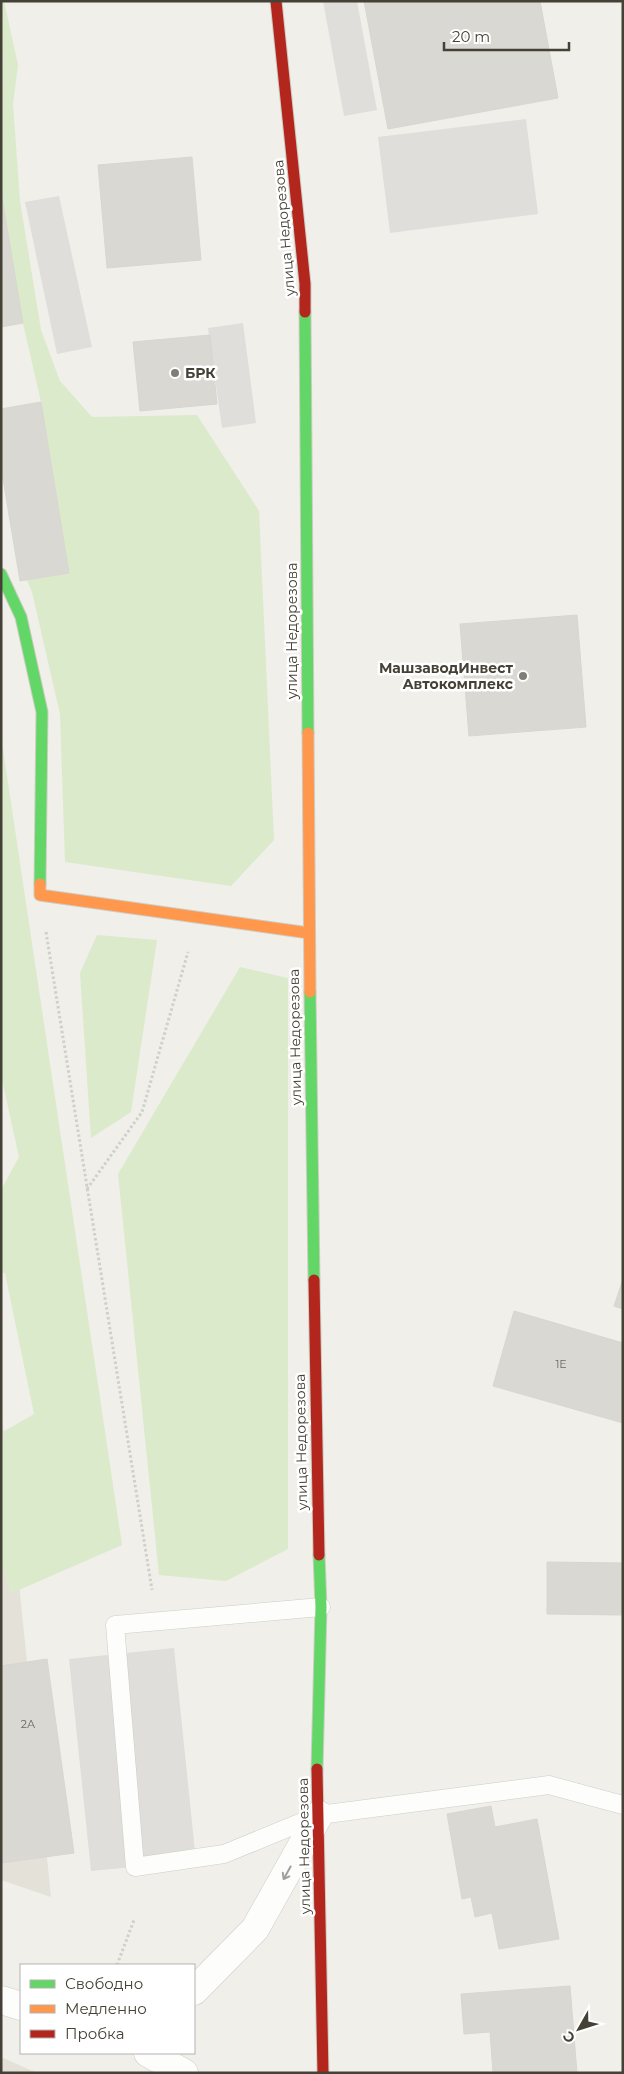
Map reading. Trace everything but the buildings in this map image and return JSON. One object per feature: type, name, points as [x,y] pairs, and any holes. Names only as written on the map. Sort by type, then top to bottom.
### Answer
[{"type":"street","name":"улица Недорезова","points":[[276,1],[306,284],[309,933],[316,1456],[321,1606],[317,1749],[323,2073]]},
{"type":"street","points":[[1,574],[21,617],[42,712],[40,895],[309,933]]},
{"type":"street","points":[[195,1990],[256,1929],[319,1816]]},
{"type":"street","points":[[1,2000],[20,2006]]},
{"type":"street","points":[[150,2054],[184,2073]]},
{"type":"lane","points":[[321,1606],[115,1625],[135,1867],[224,1854],[319,1816],[549,1785],[623,1805]]},
{"type":"path","points":[[40,895],[158,1622]]},
{"type":"path","points":[[87,1189],[142,1112],[198,917]]},
{"type":"path","points":[[117,1964],[134,1920]]},
{"type":"shaded area","points":[[323,1],[357,1],[377,110],[344,116]]},
{"type":"shaded area","points":[[526,119],[538,214],[390,233],[378,137]]},
{"type":"shaded area","points":[[59,196],[92,347],[57,354],[25,202]]},
{"type":"shaded area","points":[[243,323],[256,423],[222,428],[208,328]]},
{"type":"shaded area","points":[[1,1407],[51,1897],[1,1880]]},
{"type":"shaded area","points":[[174,1648],[196,1861],[91,1871],[69,1659]]},
{"type":"shaded area","points":[[1,2057],[37,2073],[1,2073]]},
{"type":"green space","points":[[1,1],[4,1],[18,65],[13,104],[20,201],[41,330],[60,381],[92,417],[197,415],[259,511],[274,840],[231,886],[65,862],[60,714],[32,592],[27,580],[69,573],[41,402],[23,323],[1,192]]},
{"type":"green space","points":[[1,736],[122,1545],[10,1594],[1,1560],[1,1433],[34,1414],[5,1273],[1,1273],[1,1190],[19,1157],[1,1075]]},
{"type":"green space","points":[[97,935],[157,940],[131,1112],[91,1138],[80,973]]},
{"type":"green space","points":[[240,967],[288,978],[288,1549],[226,1581],[159,1575],[118,1174]]},
{"type":"traffic: fast","points":[[305,312],[308,733]]},
{"type":"traffic: fast","points":[[1,574],[21,617],[42,712],[40,884]]},
{"type":"traffic: fast","points":[[310,992],[314,1280]]},
{"type":"traffic: fast","points":[[317,1769],[321,1607],[319,1555]]},
{"type":"traffic: slow","points":[[308,733],[310,992]]},
{"type":"traffic: slow","points":[[40,884],[40,895],[309,933]]},
{"type":"traffic: jam","points":[[276,1],[305,284],[305,312]]},
{"type":"traffic: jam","points":[[314,1280],[319,1555]]},
{"type":"traffic: jam","points":[[317,1769],[323,2073]]},
{"type":"place","name":"БРК","points":[[175,373]]},
{"type":"place","name":"МашзаводИнвест Автокомплекс","points":[[523,676]]}]
